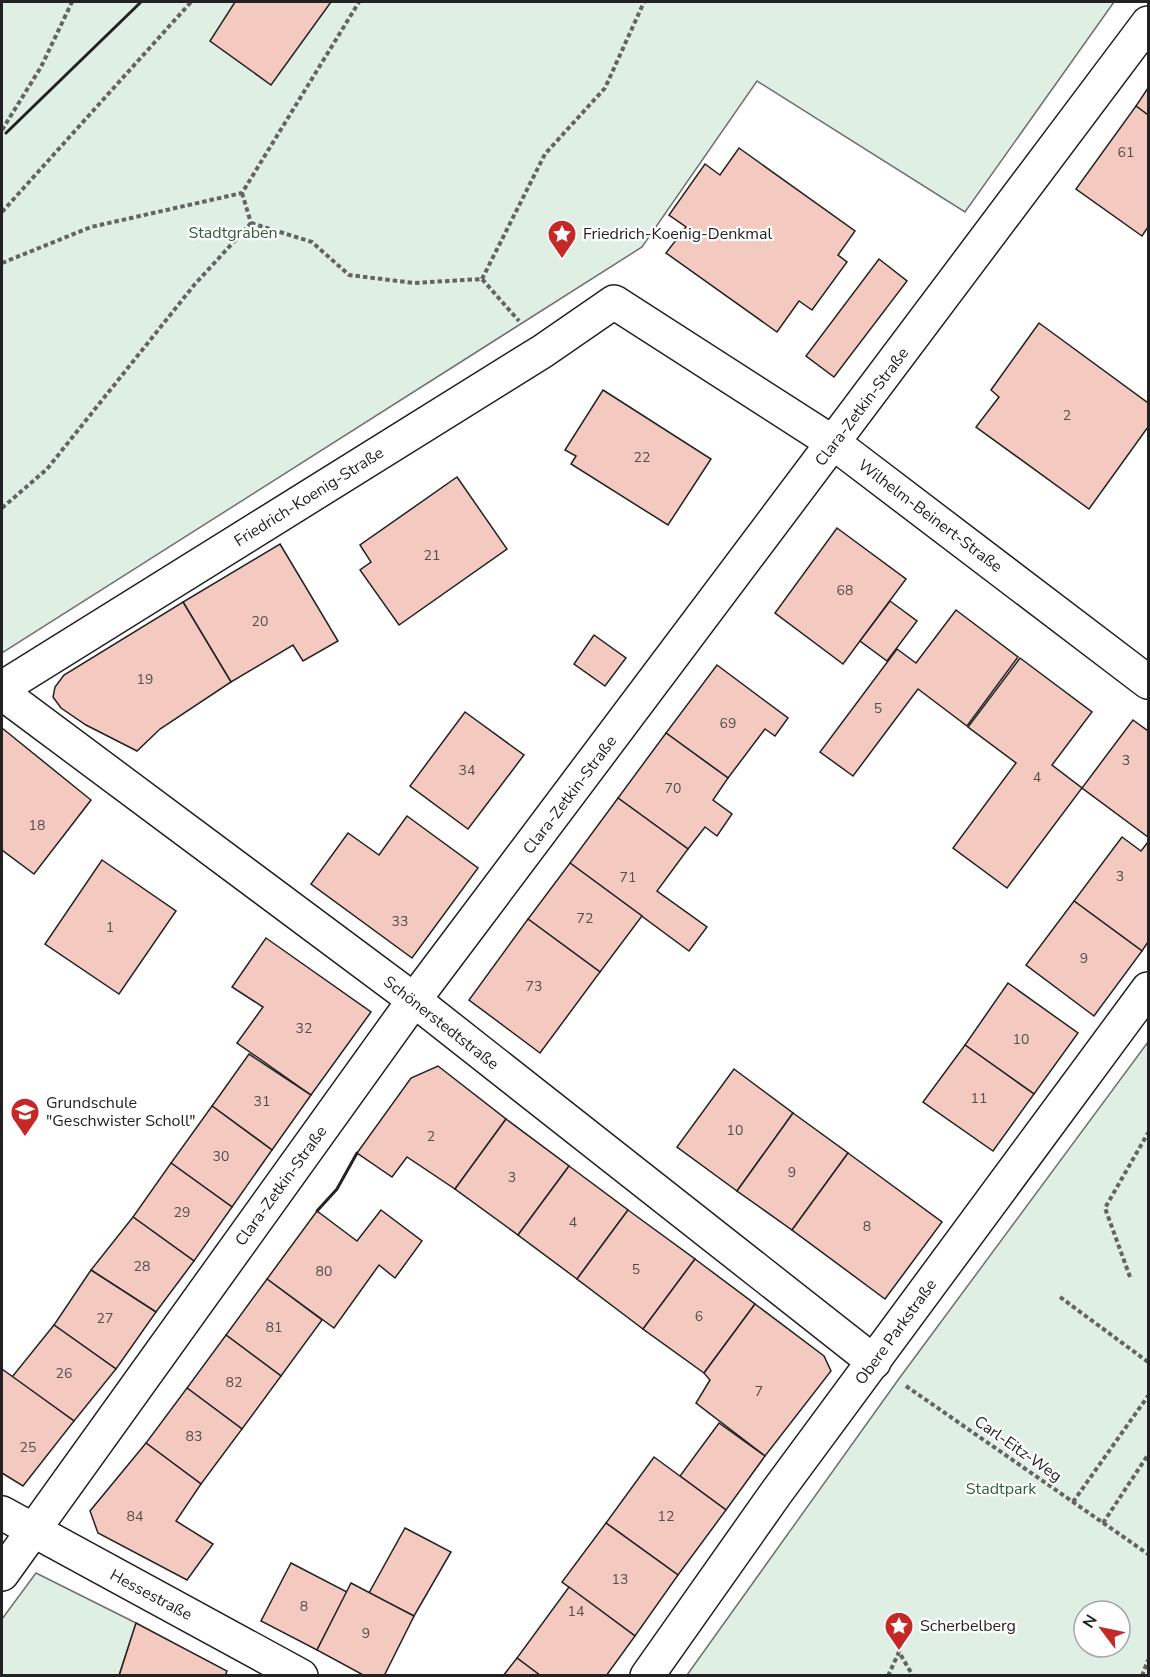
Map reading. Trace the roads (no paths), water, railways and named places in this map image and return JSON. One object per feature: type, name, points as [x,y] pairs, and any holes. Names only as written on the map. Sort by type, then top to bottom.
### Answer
[{"type":"street","name":"Clara-Zetkin-Straße","points":[[2,1574],[414,1000],[835,444],[1149,23]]},
{"type":"street","name":"Wilhelm-Beinert-Straße","points":[[614,302],[835,444],[1149,682]]},
{"type":"street","name":"Friedrich-Koenig-Straße","points":[[2,688],[543,351],[614,302]]},
{"type":"street","name":"Schönerstedtstraße","points":[[2,693],[414,1000],[874,1362]]},
{"type":"street","name":"Obere Parkstraße","points":[[647,1676],[770,1502],[1149,990]]},
{"type":"street","name":"Hessestraße","points":[[2,1513],[300,1676]]},
{"type":"place","name":"Friedrich-Koenig-Denkmal","points":[[562,260]]},
{"type":"place","name":"Grundschule \"Geschwister Scholl\"","points":[[25,1138]]},
{"type":"place","name":"Scherbelberg","points":[[899,1652]]},
{"type":"park label","name":"Stadtgraben","points":[[233,233]]},
{"type":"park label","name":"Stadtpark","points":[[1001,1489]]}]
